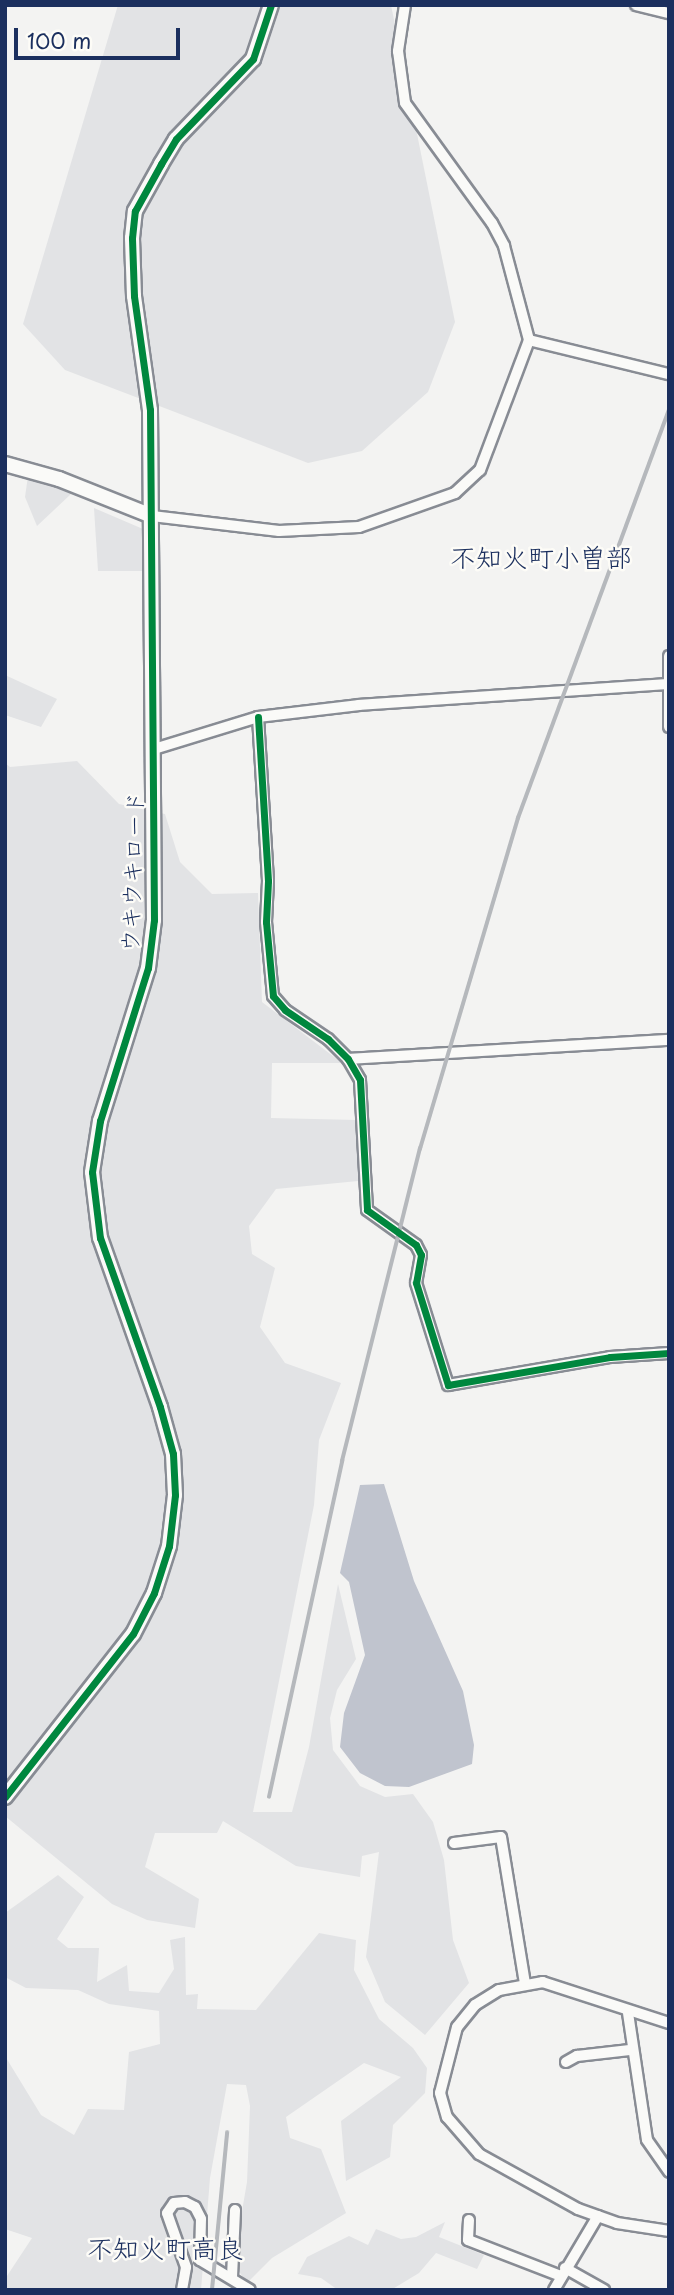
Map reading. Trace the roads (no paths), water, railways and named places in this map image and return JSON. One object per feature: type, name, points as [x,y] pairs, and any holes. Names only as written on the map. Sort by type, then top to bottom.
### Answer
[{"type":"street","name":"ウキウキロード","points":[[5,1797],[133,1634],[154,1593],[169,1546],[175,1495],[173,1454],[160,1407],[100,1238],[92,1172],[100,1121],[142,989],[152,943],[154,749],[150,410],[134,296],[135,211],[176,139],[253,59],[271,5]]},
{"type":"street","points":[[5,464],[59,479],[152,516],[279,531],[359,527],[455,494],[480,470],[529,340],[504,246],[492,223],[405,103],[398,51],[405,5]]},
{"type":"street","points":[[636,5],[669,13]]},
{"type":"street","points":[[529,340],[669,374]]},
{"type":"street","points":[[669,656],[666,684],[669,727]]},
{"type":"street","points":[[154,749],[258,717],[359,705],[666,684]]},
{"type":"street","points":[[258,717],[268,881],[265,922],[273,996],[348,1059],[360,1080],[364,1106],[367,1210],[416,1245],[421,1255],[416,1283],[448,1385],[610,1357],[669,1353]]},
{"type":"street","points":[[348,1059],[669,1040]]},
{"type":"street","points":[[454,1843],[501,1838],[525,1983]]},
{"type":"street","points":[[668,2229],[617,2223],[561,2201],[479,2154],[442,2105],[443,2070],[457,2027],[487,1995],[525,1983],[570,1990],[628,2012],[669,2023]]},
{"type":"street","points":[[628,2012],[630,2050],[647,2140],[669,2172]]},
{"type":"street","points":[[566,2062],[630,2050]]},
{"type":"street","points":[[183,2290],[186,2267],[167,2213],[174,2203],[195,2207],[201,2219],[200,2260],[250,2290]]},
{"type":"street","points":[[232,2277],[235,2210]]},
{"type":"street","points":[[554,2290],[598,2216]]},
{"type":"street","points":[[469,2220],[465,2234],[468,2240],[563,2272],[604,2290]]},
{"type":"railway","points":[[269,1797],[342,1461],[420,1149],[518,818],[669,410]]},
{"type":"railway","points":[[212,2290],[227,2133]]},
{"type":"district","name":"不知火町小曽部","points":[[541,557]]},
{"type":"district","name":"不知火町高良","points":[[165,2248]]}]
